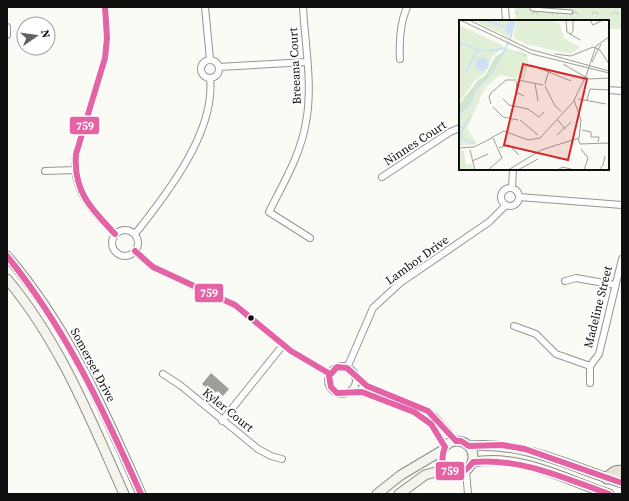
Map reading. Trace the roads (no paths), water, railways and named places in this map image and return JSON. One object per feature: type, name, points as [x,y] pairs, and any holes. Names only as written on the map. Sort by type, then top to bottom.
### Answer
[{"type":"highway","points":[[607,478],[616,472],[622,471]]},
{"type":"main road","name":"Somerset Drive","points":[[7,256],[46,306],[76,355],[141,494]]},
{"type":"main road","points":[[9,283],[49,339],[63,364],[87,412],[124,494]]},
{"type":"main road","points":[[377,494],[401,475],[456,441],[462,442],[469,446],[473,453],[473,462]]},
{"type":"main road","points":[[469,446],[502,445],[525,449],[622,483]]},
{"type":"main road","points":[[444,448],[442,461],[446,469],[455,473],[466,470],[473,462],[486,460],[523,463],[609,494]]},
{"type":"main road","points":[[399,494],[425,475],[446,469]]},
{"type":"street","points":[[105,7],[107,38],[105,58],[76,154],[74,170],[77,184],[83,198],[100,219],[115,234]]},
{"type":"street","points":[[205,7],[210,59]]},
{"type":"street","name":"Breeana Court","points":[[303,7],[308,103],[304,132],[298,151],[269,212],[310,238]]},
{"type":"street","points":[[400,59],[400,35],[404,16],[408,7]]},
{"type":"street","points":[[506,7],[506,20]]},
{"type":"street","points":[[7,26],[7,35]]},
{"type":"street","points":[[210,59],[215,61],[219,68],[217,74],[210,78]]},
{"type":"street","points":[[210,59],[202,64],[201,69],[203,75],[210,78]]},
{"type":"street","points":[[219,68],[306,62]]},
{"type":"street","points":[[135,234],[174,184],[200,134],[210,106],[210,78]]},
{"type":"street","points":[[609,90],[622,91]]},
{"type":"street","name":"Ninnes Court","points":[[382,177],[450,132],[459,128]]},
{"type":"street","points":[[45,171],[74,170]]},
{"type":"street","points":[[512,188],[513,170]]},
{"type":"street","points":[[506,205],[502,201],[502,192],[506,188],[512,188],[518,191],[519,198],[622,205]]},
{"type":"street","name":"Lambor Drive","points":[[348,368],[373,308],[400,283],[489,222],[506,205],[513,206],[519,198]]},
{"type":"street","points":[[126,229],[135,234],[139,244],[135,252],[124,256],[116,252],[112,242],[115,234],[126,229]]},
{"type":"street","points":[[135,252],[153,266],[235,305],[283,346],[330,374]]},
{"type":"street","name":"Madeline Street","points":[[590,383],[590,366],[598,354],[622,259]]},
{"type":"street","points":[[565,281],[576,278],[615,285]]},
{"type":"street","points":[[514,326],[536,334],[556,354],[590,366]]},
{"type":"street","points":[[222,421],[283,346]]},
{"type":"street","points":[[444,448],[431,424],[421,416],[362,392],[350,391],[341,394],[333,390],[328,383],[330,374],[337,367],[348,368],[352,371],[355,377],[367,386],[428,411],[456,441]]},
{"type":"street","name":"Kyler Court","points":[[163,374],[180,385],[258,449],[270,456],[282,459]]},
{"type":"street","points":[[350,391],[355,385],[355,377]]},
{"type":"street","points":[[466,470],[468,494]]},
{"type":"lane","points":[[532,7],[532,9],[571,12]]}]
